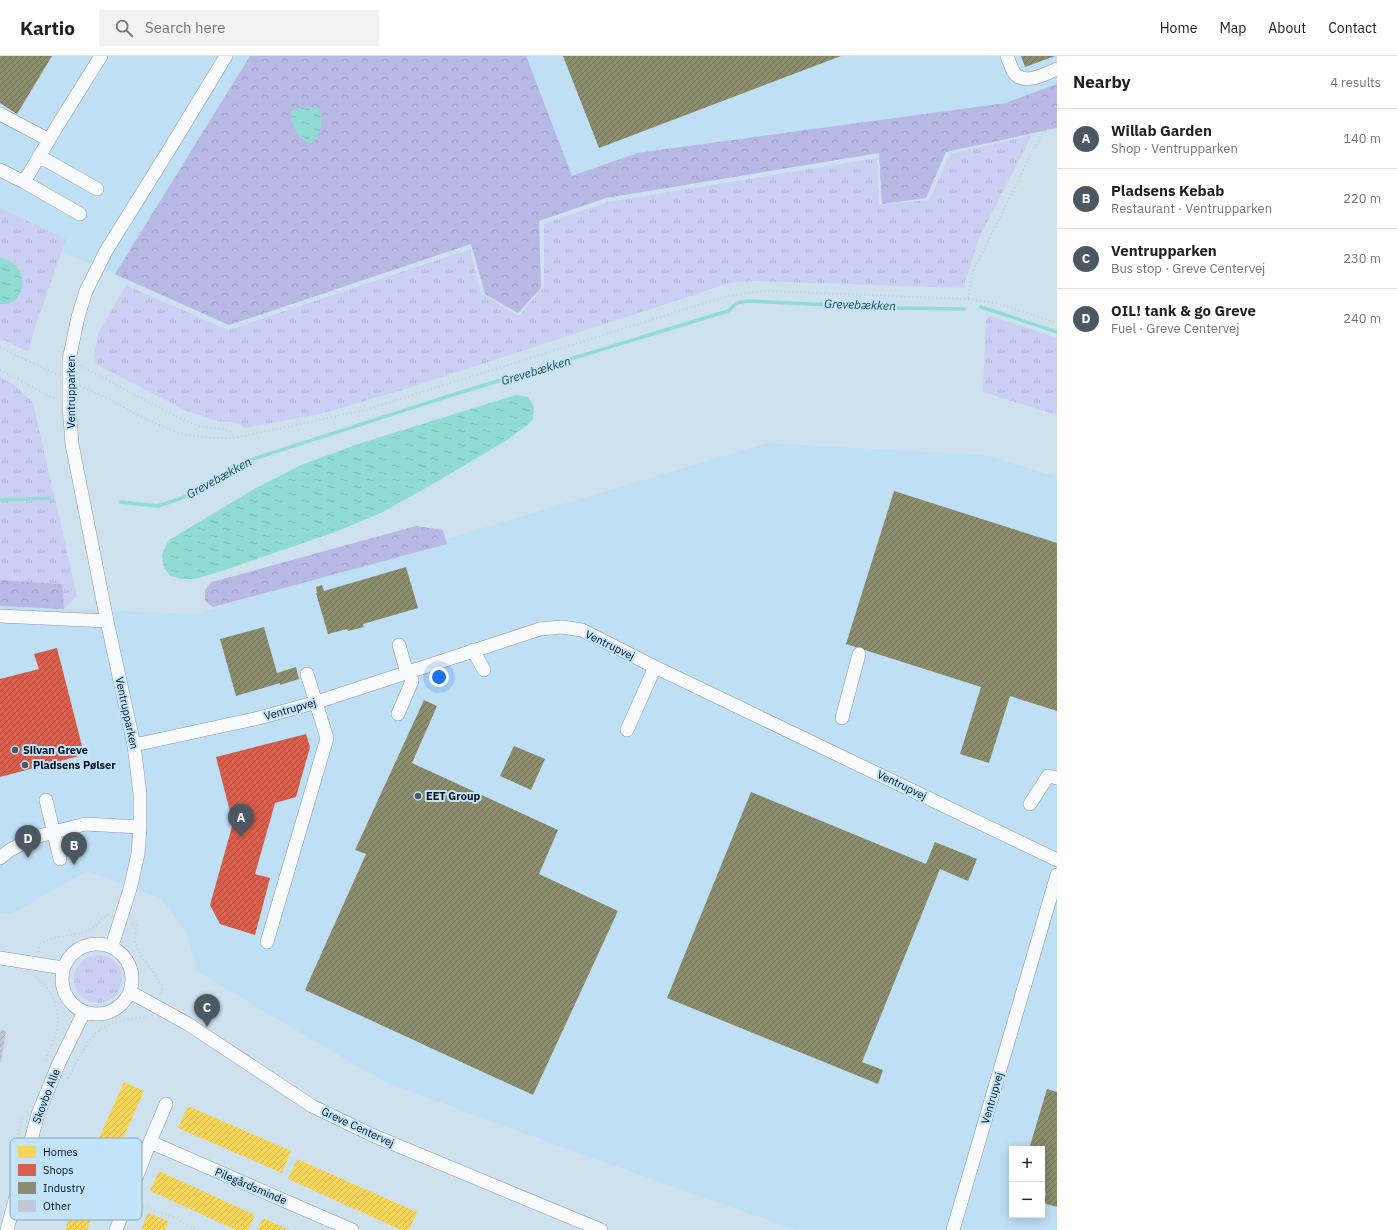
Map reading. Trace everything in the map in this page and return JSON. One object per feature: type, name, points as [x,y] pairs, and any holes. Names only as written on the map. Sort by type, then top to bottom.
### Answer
[{"type":"street","points":[[24,182],[101,56]]},
{"type":"street","name":"Ventrupparken","points":[[112,946],[130,889],[138,854],[140,794],[134,745],[107,620],[72,444],[69,406],[69,360],[78,316],[86,291],[106,251],[226,56]]},
{"type":"street","points":[[1008,56],[1013,71],[1018,77],[1025,79],[1034,78],[1057,69]]},
{"type":"street","points":[[0,114],[49,140]]},
{"type":"street","points":[[39,156],[97,189]]},
{"type":"street","points":[[0,170],[80,214]]},
{"type":"street","points":[[0,616],[107,620]]},
{"type":"street","name":"Ventrupvej","points":[[134,745],[259,718],[317,702],[540,629],[562,627],[582,630],[655,667],[1057,860]]},
{"type":"street","points":[[398,714],[412,681],[399,645]]},
{"type":"street","points":[[473,650],[484,670]]},
{"type":"street","points":[[842,718],[859,654]]},
{"type":"street","points":[[627,730],[655,667]]},
{"type":"street","points":[[266,942],[327,738],[307,674]]},
{"type":"street","points":[[1030,804],[1048,776],[1057,778]]},
{"type":"street","points":[[46,800],[60,860]]},
{"type":"street","points":[[0,858],[10,850],[35,837],[85,824],[140,827]]},
{"type":"street","name":"Ventrupvej","points":[[953,1230],[1057,875]]},
{"type":"street","points":[[100,943],[112,946],[123,954],[131,965],[133,979],[130,992],[125,1002],[106,1014],[84,1012],[75,1007],[68,999],[63,989],[63,968],[69,957],[78,949],[88,944],[100,943]]},
{"type":"street","points":[[0,958],[63,968]]},
{"type":"street","name":"Greve Centervej","points":[[130,992],[188,1024],[312,1106],[372,1135],[601,1230]]},
{"type":"street","name":"Skovbo Alle","points":[[32,1138],[38,1114],[59,1063],[84,1012]]},
{"type":"street","points":[[142,1162],[166,1104]]},
{"type":"street","name":"Pilegårdsminde","points":[[150,1142],[352,1230]]},
{"type":"street","name":"Skovbo Alle","points":[[7,1230],[10,1219]]},
{"type":"street","points":[[116,1230],[120,1220]]},
{"type":"path","points":[[968,299],[972,274],[1032,152],[1043,133],[1057,121]]},
{"type":"path","points":[[0,348],[169,429],[188,435],[212,438],[234,438],[366,410],[724,297],[748,293],[767,291],[968,299],[996,303],[1057,323]]},
{"type":"path","points":[[69,360],[177,417],[199,426],[224,429],[231,432],[234,438]]},
{"type":"path","points":[[0,370],[69,406]]},
{"type":"path","points":[[44,1064],[57,1029],[59,1018],[57,1006],[45,983],[34,976],[40,944],[45,941],[80,934],[90,930],[99,923],[106,914]]},
{"type":"path","points":[[66,1081],[87,1043],[98,1031],[107,1024],[148,1017],[162,992],[163,987],[139,952],[135,941],[136,925]]},
{"type":"path","points":[[17,1138],[24,1113]]},
{"type":"path","points":[[142,1205],[177,1218],[194,1230]]},
{"type":"shaded area","points":[[0,56],[1057,56],[1057,111],[1001,133],[606,198],[229,325],[0,224]]},
{"type":"shaded area","points":[[767,443],[985,455],[1057,477],[1057,1230],[796,1230],[573,1151],[385,1082],[196,970],[188,936],[161,898],[87,871],[11,914],[0,912],[0,606],[196,614]]},
{"type":"green space","points":[[250,56],[526,56],[572,176],[637,153],[1006,103],[1057,84],[1057,128],[946,152],[926,198],[882,204],[879,153],[606,198],[539,221],[541,288],[518,313],[485,294],[471,244],[229,325],[115,274]]},
{"type":"green space","points":[[1032,135],[979,238],[963,288],[753,281],[730,283],[396,392],[320,414],[244,428],[238,423],[217,421],[189,412],[96,364],[94,356],[99,332],[126,285],[228,330],[470,249],[481,294],[519,316],[544,286],[544,224],[608,202],[877,158],[879,205],[929,200],[950,154]]},
{"type":"green space","points":[[0,208],[66,239],[36,324],[28,352],[0,338],[0,304],[4,305],[2,258],[0,257]]},
{"type":"green space","points":[[991,316],[1057,338],[1057,415],[983,392],[986,318]]},
{"type":"green space","points":[[0,377],[17,387],[33,403],[77,596],[64,609],[62,584],[0,580]]},
{"type":"green space","points":[[416,526],[443,530],[447,544],[213,607],[205,601],[205,590],[212,582]]},
{"type":"green space","points":[[0,580],[62,584],[64,609],[0,606]]},
{"type":"green space","points":[[93,955],[103,955],[115,962],[122,974],[122,984],[115,996],[103,1003],[93,1003],[85,999],[78,992],[74,984],[74,974],[78,966],[85,959]]},
{"type":"water","points":[[306,107],[318,109],[321,118],[321,127],[318,135],[312,143],[305,142],[294,128],[291,120],[291,111]]},
{"type":"water","points":[[0,257],[14,264],[22,276],[21,290],[18,297],[8,304],[0,304]]},
{"type":"water","points":[[516,395],[528,397],[534,407],[533,419],[525,427],[507,440],[381,513],[338,531],[216,573],[194,579],[181,579],[170,576],[164,568],[162,554],[169,540],[256,488],[301,465],[358,444]]},
{"type":"building: Homes","points":[[124,1082],[144,1091],[123,1138],[99,1138]]},
{"type":"building: Homes","points":[[188,1106],[291,1151],[282,1173],[178,1128]]},
{"type":"building: Homes","points":[[297,1159],[417,1212],[409,1230],[401,1230],[288,1179]]},
{"type":"building: Homes","points":[[159,1171],[255,1215],[248,1230],[236,1230],[150,1191]]},
{"type":"building: Homes","points":[[148,1213],[168,1221],[165,1230],[141,1230]]},
{"type":"building: Homes","points":[[263,1218],[290,1230],[257,1230]]},
{"type":"building: Homes","points":[[69,1220],[91,1220],[87,1230],[65,1230]]},
{"type":"building: Shops","points":[[57,648],[83,750],[78,751],[79,756],[0,777],[0,679],[39,669],[34,654]]},
{"type":"building: Shops","points":[[306,734],[310,747],[296,797],[275,803],[255,874],[270,878],[255,935],[220,924],[210,905],[233,823],[216,757]]},
{"type":"building: Industry","points":[[0,56],[52,56],[17,114],[0,103]]},
{"type":"building: Industry","points":[[563,56],[841,56],[599,148]]},
{"type":"building: Industry","points":[[1021,56],[1055,56],[1025,67]]},
{"type":"building: Industry","points":[[894,491],[1057,543],[1057,711],[1010,696],[989,763],[960,754],[981,687],[846,644]]},
{"type":"building: Industry","points":[[406,567],[418,608],[363,624],[364,627],[348,631],[347,629],[328,634],[316,593],[316,587],[322,585],[324,591]]},
{"type":"building: Industry","points":[[264,627],[277,673],[296,667],[299,679],[236,696],[220,639]]},
{"type":"building: Industry","points":[[424,700],[437,706],[412,763],[558,830],[539,874],[618,911],[533,1095],[305,990],[366,854],[355,850]]},
{"type":"building: Industry","points":[[514,746],[545,759],[531,790],[500,776]]},
{"type":"building: Industry","points":[[751,792],[926,864],[935,842],[977,859],[968,881],[940,869],[862,1062],[883,1070],[878,1084],[667,998]]},
{"type":"building: Industry","points":[[1047,1089],[1057,1092],[1057,1207],[1045,1204],[1045,1146],[1030,1146]]},
{"type":"building: Other","points":[[0,1030],[6,1031],[1,1062],[0,1062]]},
{"type":"waterway","name":"Grevebækken","points":[[121,502],[158,506],[182,498],[219,479],[247,461],[452,395],[728,311],[737,303],[747,301],[899,308],[964,309]]},
{"type":"waterway","name":"Grevebækken","points":[[981,307],[1057,332]]},
{"type":"waterway","name":"Grevebækken","points":[[0,500],[50,498]]},
{"type":"place","name":"Silvan Greve","points":[[15,750]]},
{"type":"place","name":"Pladsens Pølser","points":[[25,765]]},
{"type":"place","name":"EET Group","points":[[418,796]]},
{"type":"place","name":"Willab Garden","points":[[241,837]]},
{"type":"place","name":"OIL! tank & go Greve","points":[[28,858]]},
{"type":"place","name":"Pladsens Kebab","points":[[74,865]]},
{"type":"place","name":"Ventrupparken","points":[[207,1027]]}]
